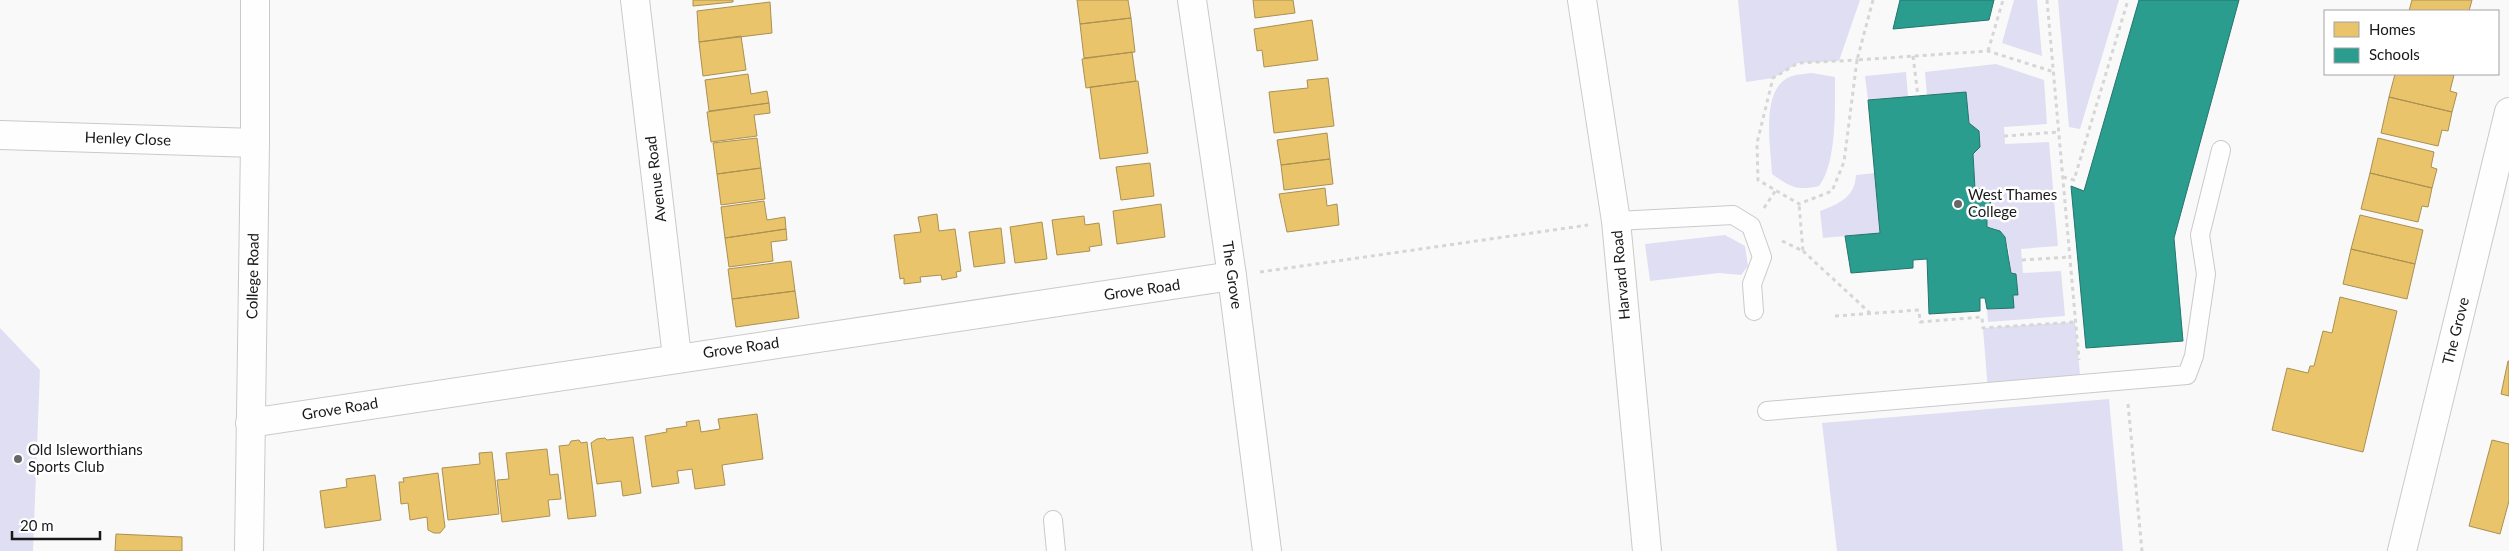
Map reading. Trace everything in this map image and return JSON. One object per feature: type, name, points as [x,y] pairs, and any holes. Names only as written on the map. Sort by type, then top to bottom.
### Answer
[{"type":"street","name":"College Road","points":[[249,551],[255,143],[255,0]]},
{"type":"street","name":"Avenue Road","points":[[634,0],[677,358]]},
{"type":"street","name":"The Grove","points":[[1192,0],[1232,276],[1267,551]]},
{"type":"street","name":"Harvard Road","points":[[1582,0],[1616,221],[1647,551]]},
{"type":"street","name":"The Grove","points":[[2402,551],[2509,112]]},
{"type":"street","name":"Henley Close","points":[[0,135],[255,143]]},
{"type":"street","name":"Grove Road","points":[[250,423],[1232,276]]},
{"type":"lane","points":[[1767,411],[2187,375],[2194,356],[2206,274],[2200,234],[2222,150]]},
{"type":"lane","points":[[1616,221],[1733,215],[1751,226],[1762,257],[1752,284],[1754,310]]},
{"type":"lane","points":[[1053,520],[1056,551]]},
{"type":"path","points":[[1799,204],[1832,191],[1844,162],[1857,60],[1873,0]]},
{"type":"path","points":[[1988,51],[2003,0]]},
{"type":"path","points":[[2047,0],[2081,384]]},
{"type":"path","points":[[2063,177],[2074,180],[2128,0]]},
{"type":"path","points":[[1799,204],[1758,180],[1757,143],[1772,78],[1798,63],[1988,51],[2054,72]]},
{"type":"path","points":[[1914,56],[1918,96]]},
{"type":"path","points":[[2004,136],[2059,132]]},
{"type":"path","points":[[1799,204],[1803,251]]},
{"type":"path","points":[[1232,276],[1616,221]]},
{"type":"path","points":[[1751,226],[1803,251],[1870,313]]},
{"type":"path","points":[[2022,260],[2070,257]]},
{"type":"path","points":[[1835,316],[1919,310],[1920,322],[1982,317],[1983,328],[2075,322]]},
{"type":"path","points":[[2128,398],[2142,551]]},
{"type":"shaded area","points":[[1738,0],[1860,0],[1839,61],[1798,63],[1773,78],[1746,82]]},
{"type":"shaded area","points":[[2014,0],[2037,0],[2042,56],[2002,43]]},
{"type":"shaded area","points":[[2058,0],[2119,0],[2080,129],[2069,127]]},
{"type":"shaded area","points":[[1996,64],[2044,80],[2047,124],[2004,127],[2005,144],[2049,142],[2058,246],[2021,249],[2023,273],[2061,271],[2065,316],[1988,322],[1987,309],[2013,308],[2013,295],[2018,295],[2016,274],[2011,273],[2009,251],[2005,237],[1995,228],[1987,227],[1987,216],[1992,215],[1990,198],[1985,199],[1985,188],[1975,189],[1973,154],[1927,96],[1925,72]]},
{"type":"shaded area","points":[[1906,72],[1908,97],[1868,100],[1865,76]]},
{"type":"shaded area","points":[[1812,73],[1835,77],[1834,134],[1829,163],[1825,176],[1819,186],[1799,188],[1789,185],[1772,174],[1769,119],[1775,92],[1782,82],[1792,76]]},
{"type":"shaded area","points":[[1875,173],[1880,233],[1823,238],[1820,211],[1834,206],[1845,199],[1853,189],[1856,175]]},
{"type":"shaded area","points":[[1725,235],[1745,246],[1748,266],[1741,275],[1719,273],[1650,281],[1645,244]]},
{"type":"shaded area","points":[[2075,322],[2081,385],[1988,392],[1983,328]]},
{"type":"shaded area","name":"Old Isleworthians Sports Club","points":[[0,328],[40,370],[33,551],[0,551]]},
{"type":"shaded area","points":[[2109,399],[2123,551],[1837,551],[1822,423]]},
{"type":"building: Homes","points":[[693,0],[733,0],[733,2],[693,6]]},
{"type":"building: Homes","points":[[1077,0],[1128,0],[1131,18],[1080,24]]},
{"type":"building: Homes","points":[[1253,0],[1293,0],[1295,13],[1255,18]]},
{"type":"building: Homes","points":[[2412,0],[2472,0],[2469,10],[2409,10]]},
{"type":"building: Homes","points":[[770,2],[772,33],[699,42],[697,11]]},
{"type":"building: Homes","points":[[1131,18],[1135,52],[1084,58],[1080,24]]},
{"type":"building: Homes","points":[[1312,20],[1318,60],[1264,67],[1262,50],[1257,51],[1254,29]]},
{"type":"building: Homes","points":[[741,36],[746,70],[703,76],[699,42]]},
{"type":"building: Homes","points":[[1132,52],[1136,81],[1086,88],[1082,59]]},
{"type":"building: Homes","points":[[748,74],[751,94],[767,91],[769,103],[709,111],[705,80]]},
{"type":"building: Homes","points":[[2395,75],[2454,75],[2450,91],[2457,93],[2452,112],[2389,97]]},
{"type":"building: Homes","points":[[1328,78],[1334,126],[1274,133],[1269,92],[1308,88],[1307,80]]},
{"type":"building: Homes","points":[[1138,81],[1148,153],[1100,159],[1090,87]]},
{"type":"building: Homes","points":[[2389,97],[2452,112],[2448,131],[2442,130],[2438,146],[2381,133]]},
{"type":"building: Homes","points":[[769,103],[770,113],[754,115],[757,136],[711,142],[707,112]]},
{"type":"building: Homes","points":[[1327,133],[1330,159],[1281,165],[1277,140]]},
{"type":"building: Homes","points":[[757,138],[761,168],[717,174],[713,143]]},
{"type":"building: Homes","points":[[2378,138],[2434,152],[2431,167],[2437,169],[2432,188],[2370,173]]},
{"type":"building: Homes","points":[[1330,159],[1333,184],[1284,190],[1281,165]]},
{"type":"building: Homes","points":[[1150,163],[1154,196],[1121,200],[1116,167]]},
{"type":"building: Homes","points":[[761,168],[765,199],[721,205],[717,174]]},
{"type":"building: Homes","points":[[2370,173],[2432,188],[2428,207],[2422,206],[2418,222],[2361,209]]},
{"type":"building: Homes","points":[[1325,188],[1327,206],[1337,204],[1339,225],[1287,232],[1279,194]]},
{"type":"building: Homes","points":[[764,201],[767,220],[785,217],[786,229],[725,238],[721,207]]},
{"type":"building: Homes","points":[[1161,204],[1165,237],[1117,244],[1113,211]]},
{"type":"building: Homes","points":[[937,214],[939,231],[955,229],[961,271],[956,272],[957,277],[942,280],[941,275],[920,277],[921,282],[904,284],[904,278],[900,279],[894,235],[921,232],[918,217]]},
{"type":"building: Homes","points":[[2360,215],[2423,230],[2415,264],[2351,249]]},
{"type":"building: Homes","points":[[1084,216],[1085,225],[1099,223],[1102,245],[1089,247],[1090,251],[1057,255],[1052,220]]},
{"type":"building: Homes","points":[[1042,222],[1047,259],[1015,263],[1010,227]]},
{"type":"building: Homes","points":[[1001,228],[1005,263],[974,267],[969,232]]},
{"type":"building: Homes","points":[[786,229],[787,240],[771,242],[773,261],[729,267],[725,238]]},
{"type":"building: Homes","points":[[2351,249],[2415,264],[2407,299],[2343,284]]},
{"type":"building: Homes","points":[[791,261],[795,291],[732,299],[728,269]]},
{"type":"building: Homes","points":[[795,291],[799,318],[736,327],[732,299]]},
{"type":"building: Homes","points":[[2340,297],[2397,311],[2363,452],[2272,430],[2287,368],[2308,373],[2310,366],[2314,366],[2323,331],[2332,333]]},
{"type":"building: Homes","points":[[2509,361],[2509,396],[2501,394]]},
{"type":"building: Homes","points":[[757,414],[763,459],[722,465],[725,485],[695,489],[692,469],[677,471],[679,483],[652,487],[645,436],[667,432],[666,429],[687,426],[686,422],[699,420],[701,432],[720,429],[718,419]]},
{"type":"building: Homes","points":[[633,437],[641,493],[623,496],[621,481],[597,484],[591,443],[597,439],[605,438],[607,440]]},
{"type":"building: Homes","points":[[579,440],[581,443],[587,442],[596,516],[568,519],[559,446],[569,445],[571,441]]},
{"type":"building: Homes","points":[[2492,440],[2509,444],[2509,501],[2500,534],[2469,526]]},
{"type":"building: Homes","points":[[547,449],[550,475],[558,474],[561,499],[548,500],[550,516],[502,522],[497,480],[509,479],[506,453]]},
{"type":"building: Homes","points":[[492,452],[499,514],[448,520],[442,468],[480,464],[479,453]]},
{"type":"building: Homes","points":[[438,473],[445,527],[440,533],[434,533],[428,530],[427,517],[410,520],[408,503],[401,504],[399,482],[404,482],[403,478]]},
{"type":"building: Homes","points":[[375,475],[381,520],[325,528],[320,491],[347,487],[346,479]]},
{"type":"building: Homes","points":[[116,534],[182,537],[182,551],[115,551]]},
{"type":"building: Schools","points":[[1900,0],[1994,0],[1989,20],[1893,29]]},
{"type":"building: Schools","points":[[2139,0],[2239,0],[2174,238],[2183,341],[2086,348],[2071,186],[2084,191]]},
{"type":"building: Schools","points":[[1966,92],[1969,123],[1979,131],[1980,147],[1973,154],[1975,189],[1985,188],[1985,199],[1990,198],[1992,216],[1987,216],[1987,227],[2000,231],[2005,237],[2011,273],[2016,274],[2018,295],[2013,295],[2014,308],[1987,309],[1985,298],[1980,298],[1980,311],[1929,314],[1927,259],[1913,260],[1913,268],[1851,273],[1845,236],[1880,233],[1868,100]]},
{"type":"place","name":"West Thames College","points":[[1958,204]]},
{"type":"place","name":"Old Isleworthians Sports Club","points":[[18,459]]}]
